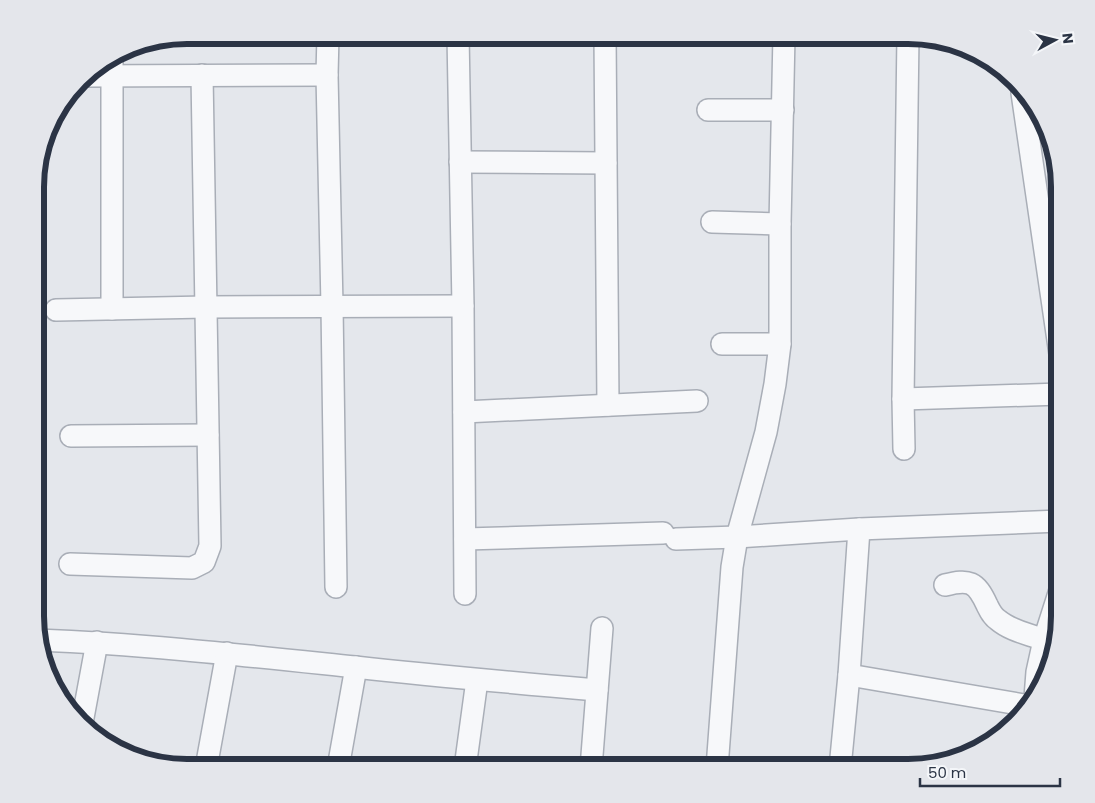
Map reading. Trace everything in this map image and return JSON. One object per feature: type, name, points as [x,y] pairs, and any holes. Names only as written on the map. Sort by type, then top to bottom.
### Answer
[{"type":"street","points":[[328,44],[336,587]]},
{"type":"street","points":[[458,44],[463,306],[465,594]]},
{"type":"street","points":[[605,44],[608,405]]},
{"type":"street","points":[[718,759],[732,567],[738,537],[766,432],[780,344],[780,224],[784,44]]},
{"type":"street","points":[[904,449],[908,44]]},
{"type":"street","points":[[112,308],[112,67],[202,75],[327,76]]},
{"type":"street","points":[[70,564],[192,568],[204,562],[210,546],[202,75]]},
{"type":"street","points":[[1023,102],[1051,292]]},
{"type":"street","points":[[708,110],[783,110]]},
{"type":"street","points":[[460,162],[606,163]]},
{"type":"street","points":[[712,222],[780,224]]},
{"type":"street","points":[[56,310],[206,307],[463,306]]},
{"type":"street","points":[[722,344],[780,344]]},
{"type":"street","points":[[903,399],[1051,394]]},
{"type":"street","points":[[464,412],[698,401]]},
{"type":"street","points":[[71,436],[208,435]]},
{"type":"street","points":[[465,540],[669,536],[738,537],[859,529],[1051,521]]},
{"type":"street","points":[[841,759],[849,675],[859,529]]},
{"type":"street","points":[[945,585],[958,582],[970,583],[977,587],[992,615],[998,621],[1044,640]]},
{"type":"street","points":[[1037,678],[1044,640],[1051,618]]},
{"type":"street","points":[[592,759],[602,628]]},
{"type":"street","points":[[46,640],[97,642],[227,653],[478,680],[597,690]]},
{"type":"street","points":[[84,715],[97,642]]},
{"type":"street","points":[[208,759],[227,653]]},
{"type":"street","points":[[340,759],[356,667]]},
{"type":"street","points":[[849,675],[1021,704]]},
{"type":"street","points":[[466,759],[478,680]]}]
